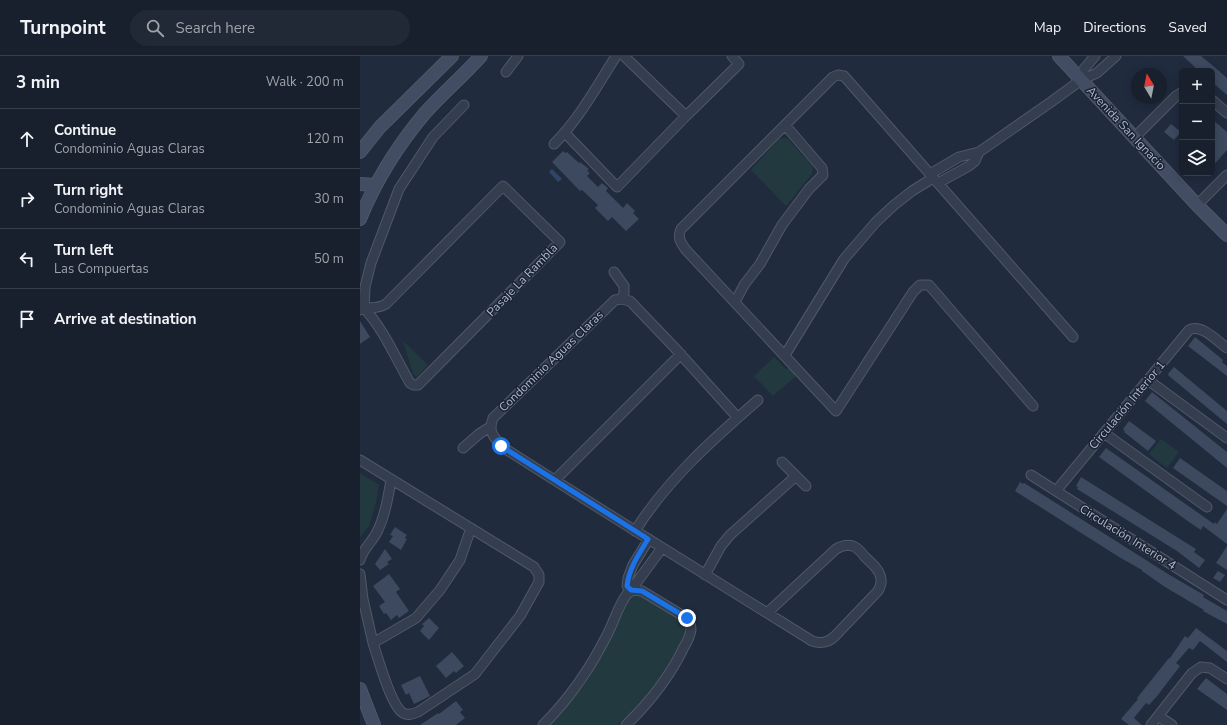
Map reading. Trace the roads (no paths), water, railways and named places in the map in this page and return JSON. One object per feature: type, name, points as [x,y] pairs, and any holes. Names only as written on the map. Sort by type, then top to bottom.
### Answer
[{"type":"street","points":[[360,152],[380,127],[452,56]]},
{"type":"street","points":[[360,219],[375,185],[391,157],[426,112],[481,56]]},
{"type":"street","points":[[506,72],[518,56]]},
{"type":"street","points":[[554,144],[565,133],[599,84],[616,56]]},
{"type":"street","points":[[624,56],[686,116]]},
{"type":"street","points":[[565,133],[617,187],[739,64],[732,56]]},
{"type":"street","name":"Avenida San Ignacio","points":[[1059,56],[1197,205],[1227,235]]},
{"type":"street","points":[[1081,80],[1084,69],[1095,56]]},
{"type":"street","points":[[785,355],[848,254],[876,222],[893,206],[912,191],[934,178],[959,157],[978,152],[1081,80],[1097,74],[1116,56]]},
{"type":"street","points":[[1034,406],[929,285],[920,285],[913,292],[836,411],[686,250],[680,242],[679,234],[681,229],[833,77],[838,75],[844,76],[1073,337]]},
{"type":"street","points":[[1135,137],[1179,94]]},
{"type":"street","points":[[1215,103],[1227,113]]},
{"type":"street","points":[[362,309],[365,287],[371,263],[399,189],[433,136],[464,105]]},
{"type":"street","points":[[735,302],[744,285],[760,264],[782,225],[809,189],[823,175],[822,168],[785,125]]},
{"type":"street","points":[[1197,205],[1227,174]]},
{"type":"street","points":[[360,184],[375,185]]},
{"type":"street","name":"Pasaje La Rambla","points":[[503,186],[560,242],[421,384],[414,386],[410,383],[384,333],[374,319],[362,309],[380,308],[386,304],[503,186]]},
{"type":"street","points":[[614,272],[624,286],[624,294],[621,299],[630,301],[681,354],[738,418]]},
{"type":"street","name":"Condominio Aguas Claras","points":[[490,427],[493,418],[615,300],[621,299]]},
{"type":"street","name":"Circulación Interior 1","points":[[1056,491],[1189,330],[1196,328],[1202,330],[1227,348]]},
{"type":"street","points":[[556,480],[681,354]]},
{"type":"street","points":[[1148,380],[1227,438]]},
{"type":"street","points":[[636,531],[646,513],[670,483],[758,400]]},
{"type":"street","points":[[463,448],[470,441],[490,427],[493,436],[501,446],[705,575],[812,641],[819,643],[828,642],[835,636],[878,591],[882,583],[881,575],[856,547],[849,545],[840,546],[767,613]]},
{"type":"street","points":[[1104,433],[1207,507]]},
{"type":"street","points":[[360,460],[534,567],[539,575],[539,582],[520,616],[475,674],[418,712],[412,714],[404,713],[395,704],[373,643],[363,599],[360,574]]},
{"type":"street","points":[[782,462],[806,486]]},
{"type":"street","name":"Circulación Interior 4","points":[[1031,475],[1227,598]]},
{"type":"street","points":[[705,575],[730,535],[796,476]]},
{"type":"street","points":[[360,560],[366,547],[376,533],[386,507],[391,480]]},
{"type":"street","points":[[373,643],[416,618],[440,590],[460,560],[471,528]]},
{"type":"street","points":[[626,725],[643,708],[668,676],[689,637],[691,629],[685,616],[642,591],[631,590],[627,586],[630,571],[648,539]]},
{"type":"street","points":[[543,725],[555,713],[586,673],[611,627],[625,596],[662,548]]},
{"type":"street","points":[[1151,725],[1192,673],[1201,667],[1210,668],[1227,679]]},
{"type":"street","points":[[360,689],[374,725]]},
{"type":"street","points":[[1158,716],[1172,725]]},
{"type":"water","points":[[552,169],[562,179],[558,182],[549,172]]}]
